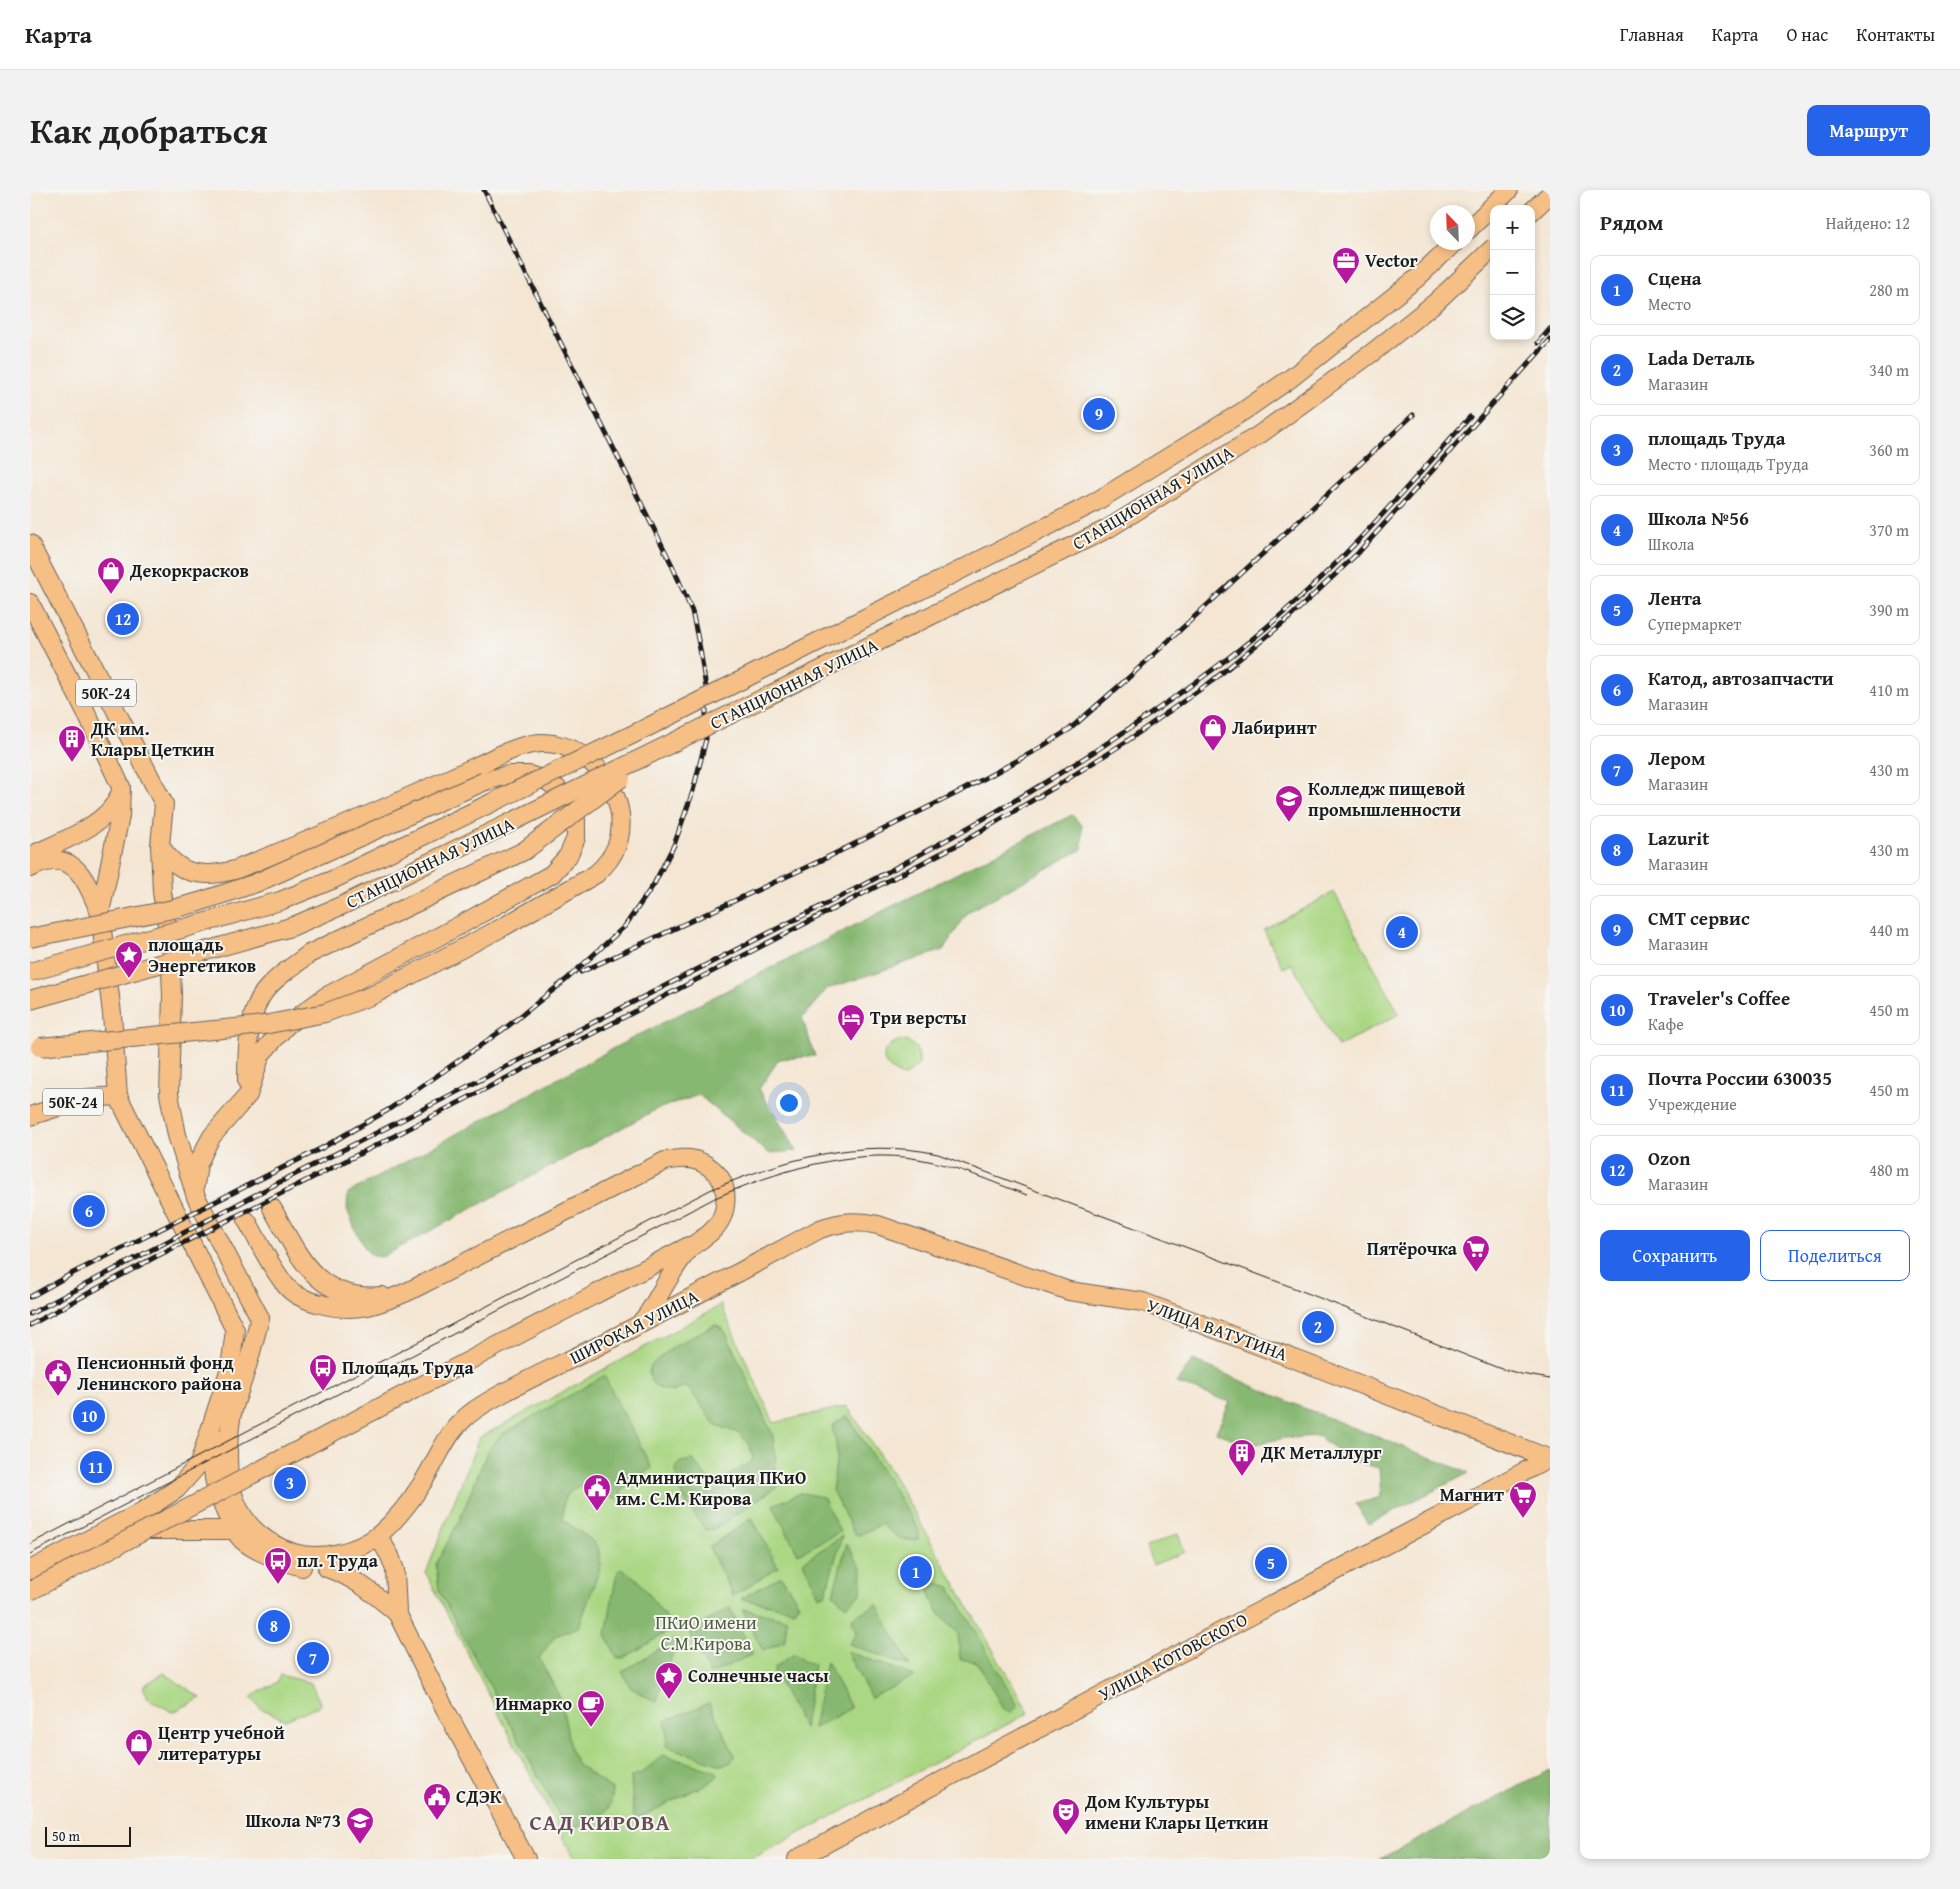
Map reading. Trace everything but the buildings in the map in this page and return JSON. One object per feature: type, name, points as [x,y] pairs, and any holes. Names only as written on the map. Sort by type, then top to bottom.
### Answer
[{"type":"main road","points":[[1475,223],[1509,190]]},
{"type":"main road","points":[[1535,208],[1550,194]]},
{"type":"main road","name":"СТАНЦИОННАЯ УЛИЦА","points":[[30,972],[280,901],[323,884],[653,724],[1083,508],[1242,412],[1291,378],[1417,278],[1446,250]]},
{"type":"main road","name":"СТАНЦИОННАЯ УЛИЦА","points":[[30,1000],[291,927],[315,917],[442,858],[1109,528],[1259,435],[1373,352],[1436,302],[1491,250]]},
{"type":"main road","name":"50К-24","points":[[30,544],[164,804],[160,845],[162,892],[170,946],[172,996],[169,1094],[177,1135],[194,1190]]},
{"type":"main road","name":"50К-24","points":[[30,603],[84,708],[121,787],[120,816],[100,913],[118,1096],[87,1098],[30,1116]]},
{"type":"main road","points":[[35,1047],[264,1025],[325,1013],[373,995],[503,927],[596,874],[608,863],[617,849],[621,828],[618,805],[608,782],[598,767],[580,754],[558,745],[532,744],[504,753],[364,817],[235,870],[205,876],[189,871],[166,856],[160,845]]},
{"type":"main road","points":[[248,1095],[246,1050],[257,1007],[263,993],[278,977],[309,954],[524,851],[656,752]]},
{"type":"main road","points":[[30,938],[173,909],[248,886],[485,781],[508,775],[529,775],[547,781],[558,789],[576,820],[576,838],[568,856],[552,874],[325,997],[287,1025],[261,1054],[248,1095],[212,1136],[198,1164],[194,1190],[215,1236],[260,1318],[231,1418],[228,1474],[231,1490],[240,1513],[255,1533],[288,1551],[305,1556],[324,1556],[381,1541]]},
{"type":"main road","points":[[30,856],[98,822],[109,812],[121,791]]},
{"type":"main road","points":[[30,868],[55,860],[66,862],[75,867],[89,888],[100,913]]},
{"type":"main road","points":[[30,1570],[143,1511],[177,1489],[199,1464],[230,1368],[235,1330],[118,1096]]},
{"type":"main road","points":[[247,1220],[276,1272],[289,1289],[306,1300],[330,1307],[352,1309],[377,1305],[409,1291],[665,1161],[680,1158],[698,1160],[714,1170],[724,1189],[726,1200],[724,1210],[717,1226],[684,1254],[647,1315],[636,1326]]},
{"type":"main road","points":[[272,1208],[304,1264],[315,1277],[327,1285],[343,1293],[359,1296],[384,1296],[409,1291]]},
{"type":"main road","name":"ШИРОКАЯ УЛИЦА","points":[[381,1541],[410,1520],[421,1494],[423,1482],[453,1427],[469,1413],[820,1229],[837,1223],[850,1222],[878,1225]]},
{"type":"main road","name":"УЛИЦА ВАТУТИНА","points":[[878,1225],[1068,1291],[1143,1302],[1321,1369],[1549,1459]]},
{"type":"main road","points":[[30,1591],[694,1244]]},
{"type":"main road","points":[[215,1418],[214,1480],[227,1515],[243,1541],[282,1562],[304,1567],[327,1568],[347,1563],[381,1541]]},
{"type":"main road","name":"УЛИЦА КОТОВСКОГО","points":[[797,1859],[1114,1688],[1549,1459]]},
{"type":"main road","points":[[30,1585],[132,1533],[146,1529],[235,1530]]},
{"type":"main road","points":[[381,1541],[395,1570],[397,1613],[443,1706],[526,1859]]},
{"type":"main road","points":[[327,1568],[347,1575],[397,1613]]},
{"type":"green space","points":[[1072,815],[1082,825],[1082,849],[968,912],[943,950],[827,989],[802,1018],[815,1056],[779,1059],[759,1089],[797,1151],[768,1153],[699,1095],[657,1109],[382,1257],[373,1256],[366,1250],[347,1209],[348,1193],[625,1042]]},
{"type":"green space","points":[[1334,892],[1399,1014],[1338,1047],[1292,964],[1283,968],[1264,930]]},
{"type":"green space","points":[[901,1040],[910,1043],[916,1048],[919,1059],[919,1064],[905,1076],[891,1070],[884,1058],[884,1053],[888,1047]]},
{"type":"green space","name":"ПКиО имени С.М.Кирова","points":[[721,1305],[774,1423],[847,1406],[891,1472],[1029,1713],[751,1859],[574,1859],[426,1573],[479,1438]]},
{"type":"green space","points":[[716,1325],[725,1331],[773,1436],[778,1486],[714,1529],[706,1530],[685,1500],[676,1474],[677,1465],[681,1462],[693,1460],[711,1483],[717,1483],[752,1461],[753,1455],[748,1443],[739,1433],[716,1426],[688,1388],[682,1387],[673,1392],[659,1388],[651,1382],[649,1371],[652,1365],[668,1351]]},
{"type":"green space","points":[[1193,1360],[1301,1407],[1469,1473],[1368,1524],[1356,1504],[1381,1497],[1379,1468],[1349,1460],[1318,1436],[1284,1438],[1248,1446],[1216,1432],[1230,1402],[1176,1383]]},
{"type":"green space","points":[[604,1376],[652,1468],[630,1482],[616,1499],[597,1491],[588,1482],[570,1492],[563,1505],[563,1520],[598,1547],[601,1565],[579,1627],[555,1636],[539,1658],[561,1700],[571,1752],[579,1766],[612,1789],[612,1799],[605,1812],[584,1825],[567,1830],[439,1591],[436,1564],[459,1521],[488,1450],[501,1435]]},
{"type":"green space","points":[[847,1415],[919,1530],[918,1539],[902,1539],[882,1524],[859,1535],[855,1534],[852,1529],[832,1490],[837,1455],[832,1426]]},
{"type":"green space","points":[[801,1493],[823,1497],[840,1532],[798,1554],[773,1505]]},
{"type":"green space","points":[[752,1518],[778,1567],[733,1596],[709,1547]]},
{"type":"green space","points":[[1178,1534],[1185,1552],[1153,1565],[1146,1547]]},
{"type":"green space","points":[[842,1536],[825,1595],[819,1596],[803,1562]]},
{"type":"green space","points":[[847,1543],[862,1570],[861,1594],[846,1606],[833,1594]]},
{"type":"green space","points":[[622,1569],[638,1580],[674,1628],[624,1658],[617,1658],[606,1635],[616,1577],[618,1571]]},
{"type":"green space","points":[[781,1576],[799,1604],[795,1610],[741,1599]]},
{"type":"green space","points":[[939,1583],[950,1587],[1018,1706],[1011,1712],[1003,1709],[977,1662],[960,1659],[958,1633],[939,1614],[929,1589]]},
{"type":"green space","points":[[877,1604],[910,1666],[849,1644],[856,1634],[852,1618]]},
{"type":"green space","points":[[730,1608],[753,1654],[710,1674],[689,1632]]},
{"type":"green space","points":[[742,1609],[787,1619],[785,1641],[763,1651]]},
{"type":"green space","points":[[675,1639],[676,1644],[656,1702],[631,1688],[622,1672]]},
{"type":"green space","points":[[847,1651],[914,1676],[871,1698]]},
{"type":"green space","points":[[795,1653],[803,1661],[814,1664],[804,1728],[774,1673],[774,1668]]},
{"type":"green space","points":[[826,1661],[851,1708],[813,1729]]},
{"type":"green space","points":[[164,1673],[201,1698],[173,1712],[148,1699],[143,1686]]},
{"type":"green space","points":[[280,1675],[311,1683],[321,1705],[285,1720],[260,1708],[251,1698],[277,1682]]},
{"type":"green space","points":[[709,1703],[735,1756],[730,1763],[721,1765],[666,1746],[667,1729],[665,1721]]},
{"type":"green space","points":[[663,1755],[717,1772],[718,1776],[712,1781],[639,1818],[635,1818],[633,1814],[631,1777],[643,1772]]},
{"type":"green space","points":[[1550,1770],[1550,1859],[1380,1859],[1392,1853]]},
{"type":"tram line","points":[[30,1544],[710,1190],[765,1169],[821,1154],[850,1150],[908,1149],[938,1154],[1289,1286],[1496,1367],[1550,1379]]},
{"type":"tram line","points":[[30,1554],[715,1198],[762,1179],[814,1164],[841,1159],[893,1156],[946,1165],[1027,1195]]},
{"type":"railway","points":[[30,1297],[73,1273],[322,1148],[388,1110],[508,1026],[567,979],[625,926],[654,884],[674,845],[693,791],[706,739],[706,688],[692,611],[672,565],[484,190]]},
{"type":"railway","points":[[1538,343],[1550,329]]},
{"type":"railway","points":[[30,1325],[157,1256],[371,1148],[957,845],[1055,787],[1127,741],[1212,681],[1288,619],[1358,553],[1550,340]]},
{"type":"railway","points":[[581,972],[822,860],[963,790],[1033,752],[1070,729],[1126,680],[1413,415]]},
{"type":"railway","points":[[30,1314],[276,1184],[863,885],[977,823],[1088,756],[1175,697],[1268,626],[1356,543],[1470,417]]},
{"type":"place","name":"Vector","points":[[1346,285]]},
{"type":"place","name":"СМТ сервис","points":[[1099,414]]},
{"type":"place","name":"Декоркрасков","points":[[111,595]]},
{"type":"place","name":"Ozon","points":[[123,619]]},
{"type":"place","name":"Лабиринт","points":[[1213,752]]},
{"type":"place","name":"ДК им. Клары Цеткин","points":[[72,763]]},
{"type":"place","name":"Колледж пищевой промышленности","points":[[1289,823]]},
{"type":"place","name":"Школа №56","points":[[1402,932]]},
{"type":"place","name":"площадь Энергетиков","points":[[129,979]]},
{"type":"place","name":"Три версты","points":[[851,1042]]},
{"type":"place","name":"Катод, автозапчасти","points":[[89,1211]]},
{"type":"place","name":"Пятёрочка","points":[[1476,1273]]},
{"type":"place","name":"Lada Dеталь","points":[[1318,1327]]},
{"type":"place","name":"Площадь Труда","points":[[323,1392]]},
{"type":"place","name":"Пенсионный фонд Ленинского района","points":[[58,1397]]},
{"type":"place","name":"Traveler's Coffee","points":[[89,1416]]},
{"type":"place","name":"Почта России 630035","points":[[96,1467]]},
{"type":"place","name":"ДК Металлург","points":[[1242,1477]]},
{"type":"place","name":"площадь Труда","points":[[290,1483]]},
{"type":"place","name":"Администрация ПКиО им. С.М. Кирова","points":[[597,1512]]},
{"type":"place","name":"Магнит","points":[[1523,1519]]},
{"type":"place","name":"Лента","points":[[1271,1563]]},
{"type":"place","name":"Сцена","points":[[916,1572]]},
{"type":"place","name":"пл. Труда","points":[[278,1585]]},
{"type":"place","name":"Lazurit","points":[[274,1626]]},
{"type":"place","name":"Лером","points":[[313,1658]]},
{"type":"place","name":"Солнечные часы","points":[[669,1700]]},
{"type":"place","name":"Инмарко","points":[[591,1728]]},
{"type":"place","name":"Центр учебной литературы","points":[[139,1767]]},
{"type":"place","name":"СДЭК","points":[[437,1821]]},
{"type":"place","name":"Дом Культуры имени Клары Цеткин","points":[[1066,1836]]},
{"type":"place","name":"Школа №73","points":[[360,1845]]},
{"type":"district","name":"САД КИРОВА","points":[[600,1822]]}]
